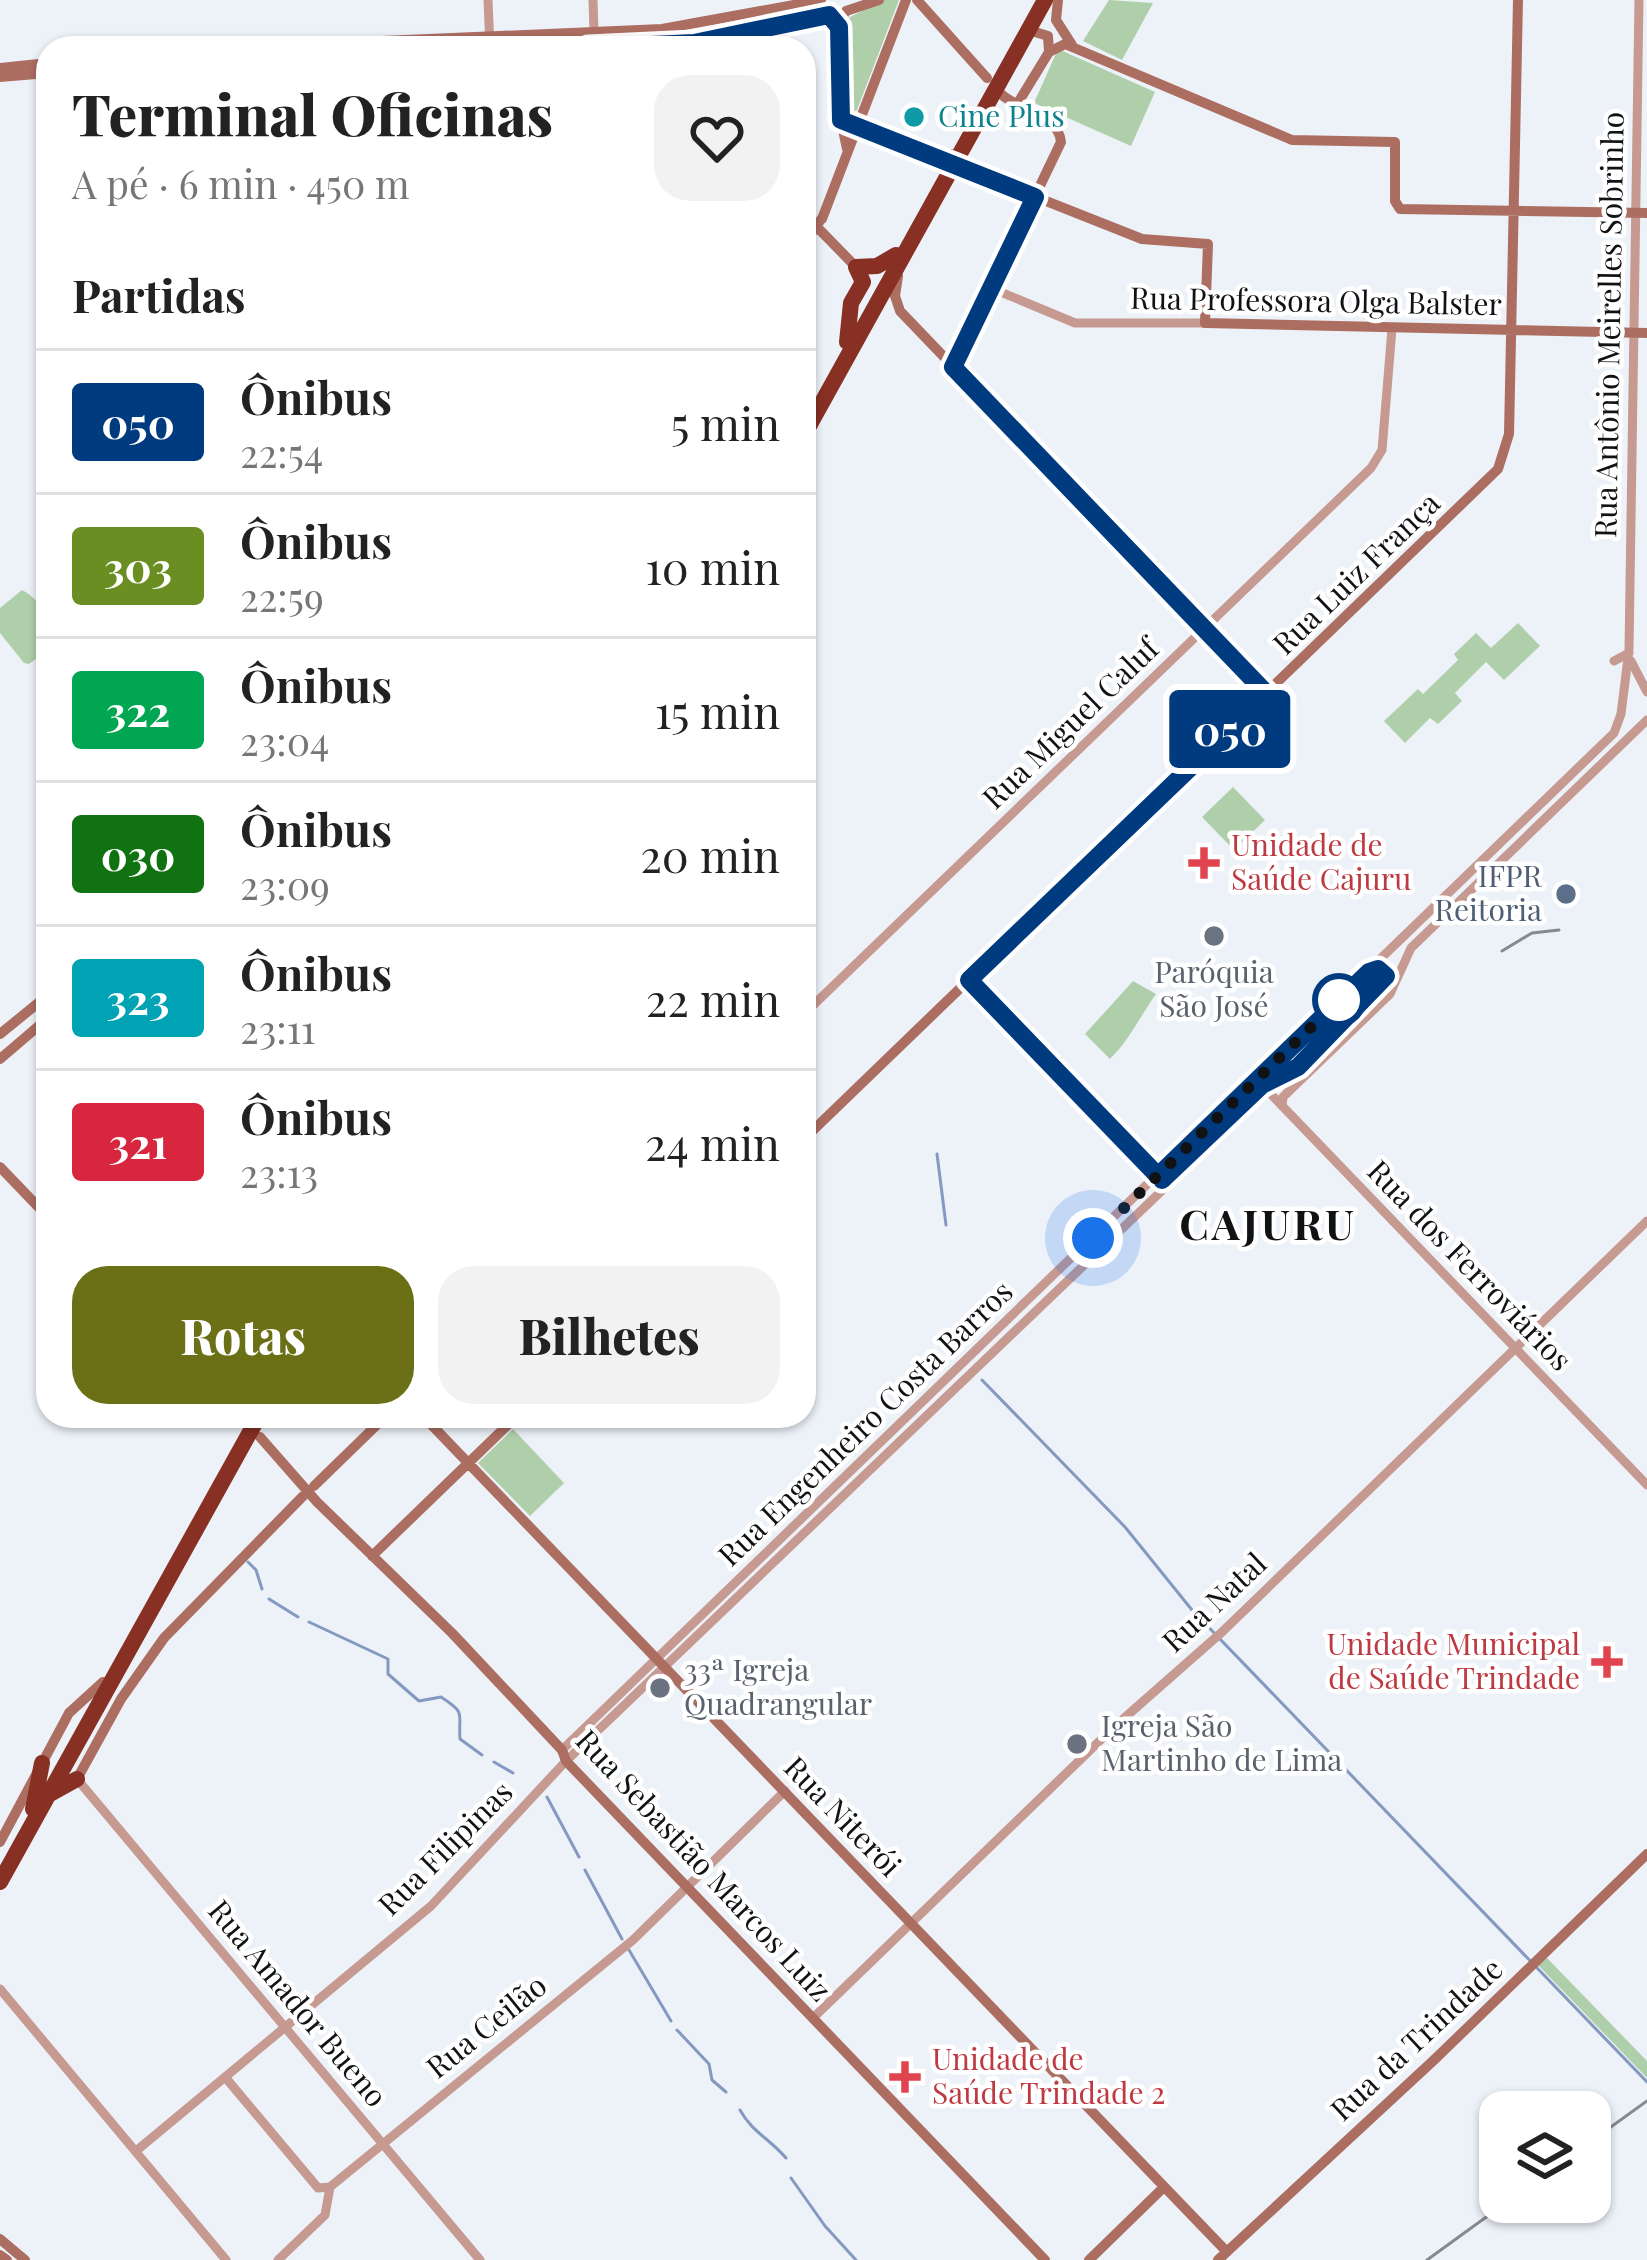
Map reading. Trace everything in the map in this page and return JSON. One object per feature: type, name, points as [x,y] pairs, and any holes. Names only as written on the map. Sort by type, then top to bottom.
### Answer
[{"type":"highway","points":[[951,163],[1041,0]]},
{"type":"highway","points":[[816,413],[1041,0]]},
{"type":"highway","points":[[996,76],[1045,41]]},
{"type":"highway","points":[[848,342],[851,303],[862,282],[856,267],[899,258]]},
{"type":"highway","points":[[816,399],[899,258]]},
{"type":"highway","points":[[0,1868],[247,1428]]},
{"type":"highway","points":[[107,1682],[109,1719]]},
{"type":"highway","points":[[0,1882],[107,1682]]},
{"type":"highway","points":[[33,1809],[42,1763]]},
{"type":"highway","points":[[49,1794],[77,1779]]},
{"type":"main road","points":[[552,36],[650,30],[821,0]]},
{"type":"main road","points":[[845,158],[839,27],[846,11],[879,0]]},
{"type":"main road","points":[[816,228],[906,0]]},
{"type":"main road","points":[[917,0],[996,76]]},
{"type":"main road","points":[[1057,0],[1058,24],[1073,48]]},
{"type":"main road","points":[[1016,106],[1057,0]]},
{"type":"main road","name":"Rua Luiz França","points":[[816,1127],[1498,469],[1509,434],[1518,0]]},
{"type":"main road","points":[[729,36],[820,15],[833,17],[839,27]]},
{"type":"main road","points":[[1045,41],[1058,24]]},
{"type":"main road","points":[[645,36],[650,30]]},
{"type":"main road","points":[[628,31],[633,36]]},
{"type":"main road","points":[[1045,41],[1073,48],[1292,140],[1395,142],[1396,206],[1641,213]]},
{"type":"main road","points":[[0,72],[36,65]]},
{"type":"main road","points":[[0,72],[36,73]]},
{"type":"main road","points":[[953,367],[1060,146],[1060,131],[1053,124],[1001,94]]},
{"type":"main road","points":[[841,120],[854,119],[863,110]]},
{"type":"main road","points":[[841,120],[1147,241],[1208,244],[1205,323]]},
{"type":"main road","points":[[820,223],[856,267]]},
{"type":"main road","points":[[899,258],[895,296],[900,311],[1267,694]]},
{"type":"main road","name":"Rua Professora Olga Balster","points":[[1205,323],[1641,333]]},
{"type":"main road","points":[[0,1034],[36,1005]]},
{"type":"main road","points":[[0,1059],[36,1028]]},
{"type":"main road","points":[[0,1167],[36,1204]]},
{"type":"main road","points":[[77,1779],[147,1660],[182,1617],[374,1428]]},
{"type":"main road","name":"Rua Niterói","points":[[434,1428],[1164,2187],[1222,2256]]},
{"type":"main road","points":[[372,1556],[504,1428]]},
{"type":"main road","points":[[260,1437],[310,1489]]},
{"type":"main road","name":"Rua Sebastião Marcos Luiz","points":[[310,1489],[1045,2260]]},
{"type":"main road","points":[[0,1842],[69,1713],[107,1682]]},
{"type":"main road","name":"Rua da Trindade","points":[[1222,2256],[1647,1854]]},
{"type":"main road","points":[[1089,2260],[1164,2187]]},
{"type":"main road","points":[[0,2239],[25,2260]]},
{"type":"street","points":[[488,0],[490,36]]},
{"type":"street","points":[[592,0],[594,32]]},
{"type":"street","name":"Rua Antônio Meirelles Sobrinho","points":[[1616,729],[1631,679],[1641,333],[1640,0]]},
{"type":"street","name":"Rua Professora Olga Balster","points":[[991,288],[1075,323],[1205,323]]},
{"type":"street","name":"Rua Miguel Caluf","points":[[816,1002],[1379,458],[1392,329]]},
{"type":"street","points":[[1614,661],[1629,651]]},
{"type":"street","points":[[1631,679],[1647,693]]},
{"type":"street","name":"Rua Engenheiro Costa Barros","points":[[1282,1106],[1283,1097],[1390,994],[1411,948],[1647,720]]},
{"type":"street","name":"Rua Engenheiro Costa Barros","points":[[564,1755],[1262,1085],[1616,729]]},
{"type":"street","points":[[1389,953],[1399,961],[1402,976]]},
{"type":"street","name":"Rua Engenheiro Costa Barros","points":[[1262,1085],[1301,1079]]},
{"type":"street","name":"Rua dos Ferroviários","points":[[1262,1085],[1647,1485]]},
{"type":"street","name":"Rua Natal","points":[[813,2018],[1647,1221]]},
{"type":"street","name":"Rua Filipinas","points":[[136,2151],[431,1906],[564,1755]]},
{"type":"street","name":"Rua Amador Bueno","points":[[77,1779],[480,2260]]},
{"type":"street","name":"Rua Ceilão","points":[[278,2260],[325,2215],[330,2187],[633,1940],[785,1791]]},
{"type":"street","points":[[0,1988],[226,2260]]},
{"type":"street","points":[[225,2077],[318,2188],[330,2187]]},
{"type":"green space","points":[[884,0],[899,0],[852,113],[846,19]]},
{"type":"green space","points":[[1109,0],[1153,3],[1122,60],[1083,41]]},
{"type":"green space","points":[[1058,49],[1155,92],[1131,146],[1034,103]]},
{"type":"green space","points":[[22,590],[36,602],[36,659],[29,664],[0,633],[0,608]]},
{"type":"green space","points":[[1518,623],[1540,646],[1504,680],[1486,662],[1455,693],[1462,701],[1438,724],[1430,718],[1405,743],[1384,721],[1418,689],[1423,694],[1458,660],[1454,654],[1476,633],[1491,648]]},
{"type":"green space","points":[[1233,787],[1265,820],[1234,850],[1202,817]]},
{"type":"green space","points":[[1133,981],[1156,994],[1110,1059],[1085,1034]]},
{"type":"green space","points":[[513,1429],[564,1483],[530,1516],[478,1463]]},
{"type":"green space","points":[[1546,1957],[1647,2061],[1647,2078],[1538,1965]]},
{"type":"waterway","points":[[937,1154],[946,1225]]},
{"type":"waterway","points":[[982,1380],[1125,1527],[1192,1610],[1647,2082]]},
{"type":"waterway","points":[[248,1562],[262,1589]]},
{"type":"waterway","points":[[269,1599],[298,1617]]},
{"type":"waterway","points":[[309,1622],[388,1659],[388,1674],[419,1701],[441,1697],[455,1707],[460,1714],[460,1739],[482,1755]]},
{"type":"waterway","points":[[494,1762],[513,1773]]},
{"type":"waterway","points":[[547,1797],[579,1857]]},
{"type":"waterway","points":[[585,1870],[622,1939]]},
{"type":"waterway","points":[[629,1950],[671,2021]]},
{"type":"waterway","points":[[677,2030],[709,2064],[712,2080],[726,2092]]},
{"type":"waterway","points":[[740,2110],[786,2158]]},
{"type":"waterway","points":[[791,2178],[856,2260]]},
{"type":"railway","points":[[1502,951],[1532,933],[1559,930]]},
{"type":"railway","points":[[1611,2127],[1647,2101]]},
{"type":"railway","points":[[1427,2260],[1479,2222]]},
{"type":"bus line","name":"050","points":[[725,36],[829,15],[839,27],[841,120],[1035,197],[953,367],[1267,694],[969,980],[1158,1176],[1369,972],[1378,969],[1386,976],[1298,1067],[1262,1085],[1162,1180]]},
{"type":"place","name":"Cine Plus","points":[[914,117]]},
{"type":"place","name":"Unidade de Saúde Cajuru","points":[[1204,863]]},
{"type":"place","name":"IFPR Reitoria","points":[[1566,894]]},
{"type":"place","name":"Paróquia São José","points":[[1214,936]]},
{"type":"place","name":"Unidade Municipal de Saúde Trindade","points":[[1607,1662]]},
{"type":"place","name":"33ª Igreja Quadrangular","points":[[660,1688]]},
{"type":"place","name":"Igreja São Martinho de Lima","points":[[1077,1744]]},
{"type":"place","name":"Unidade de Saúde Trindade 2","points":[[905,2077]]},
{"type":"district","name":"CAJURU","points":[[1268,1225]]},
{"type":"route","points":[[1093,1238],[1339,1000]]}]
